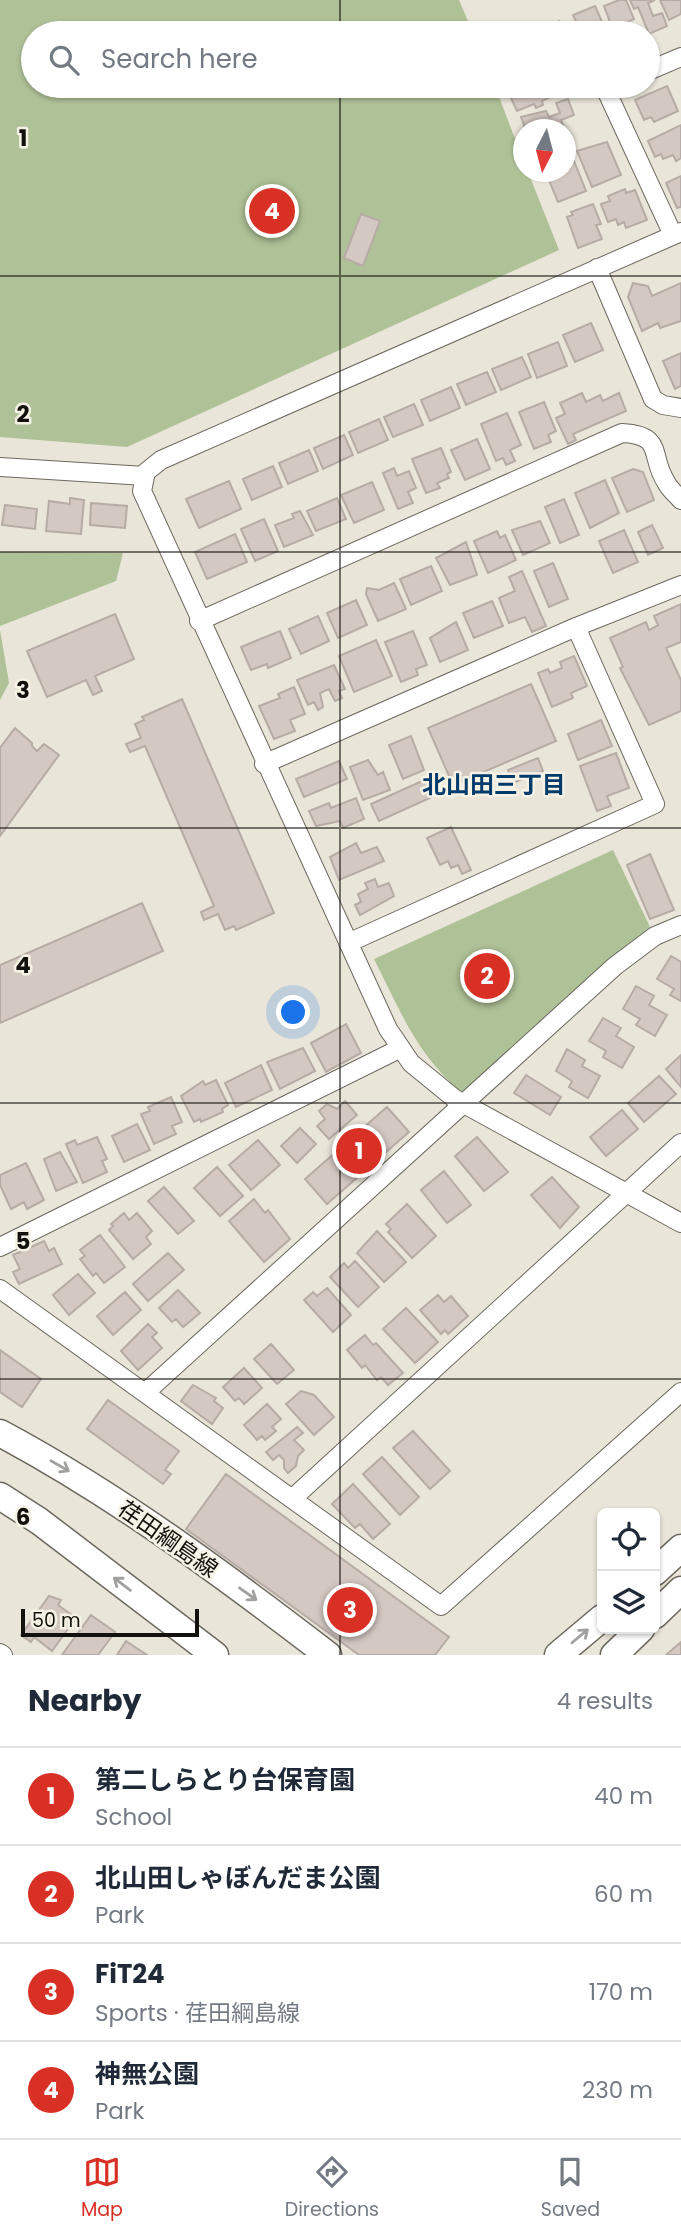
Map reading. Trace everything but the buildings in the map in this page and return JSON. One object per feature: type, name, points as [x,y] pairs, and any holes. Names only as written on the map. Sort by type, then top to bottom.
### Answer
[{"type":"main road","name":"荏田綱島線","points":[[0,1433],[66,1468],[263,1605],[328,1655]]},
{"type":"main road","points":[[0,1496],[39,1521],[215,1655]]},
{"type":"main road","points":[[656,1571],[681,1548]]},
{"type":"main road","points":[[660,1610],[681,1590]]},
{"type":"main road","points":[[558,1655],[597,1622]]},
{"type":"main road","points":[[614,1655],[636,1634]]},
{"type":"street","points":[[660,66],[681,57]]},
{"type":"street","points":[[610,98],[677,233],[161,460],[146,472],[142,491],[264,764],[388,1029],[411,1063],[461,1102],[681,1223]]},
{"type":"street","points":[[597,268],[653,399],[663,405],[681,408]]},
{"type":"street","points":[[200,621],[622,433],[640,433],[654,446],[665,481],[681,500]]},
{"type":"street","points":[[0,467],[145,477]]},
{"type":"street","points":[[264,764],[576,627],[681,585]]},
{"type":"street","points":[[348,943],[655,804],[576,627]]},
{"type":"street","points":[[146,1392],[461,1102],[615,965],[655,936],[681,925]]},
{"type":"street","points":[[0,1247],[401,1048]]},
{"type":"street","points":[[293,1498],[624,1192],[681,1143]]},
{"type":"street","points":[[0,1289],[441,1606],[681,1392]]},
{"type":"green space","points":[[0,0],[459,0],[468,21],[21,21],[21,98],[500,98],[513,134],[513,182],[532,182],[559,250],[127,447],[0,437]]},
{"type":"green space","points":[[0,552],[123,553],[116,581],[0,626]]},
{"type":"green space","points":[[0,630],[9,683],[0,700]]},
{"type":"green space","points":[[613,850],[650,927],[462,1092],[433,1064],[421,1048],[374,959]]},
{"type":"place","name":"神無公園","points":[[272,211]]},
{"type":"place","name":"北山田しゃぼんだま公園","points":[[487,976]]},
{"type":"place","name":"第二しらとり台保育園","points":[[359,1151]]},
{"type":"place","name":"FiT24","points":[[350,1610]]},
{"type":"district","name":"北山田三丁目","points":[[494,785]]}]
